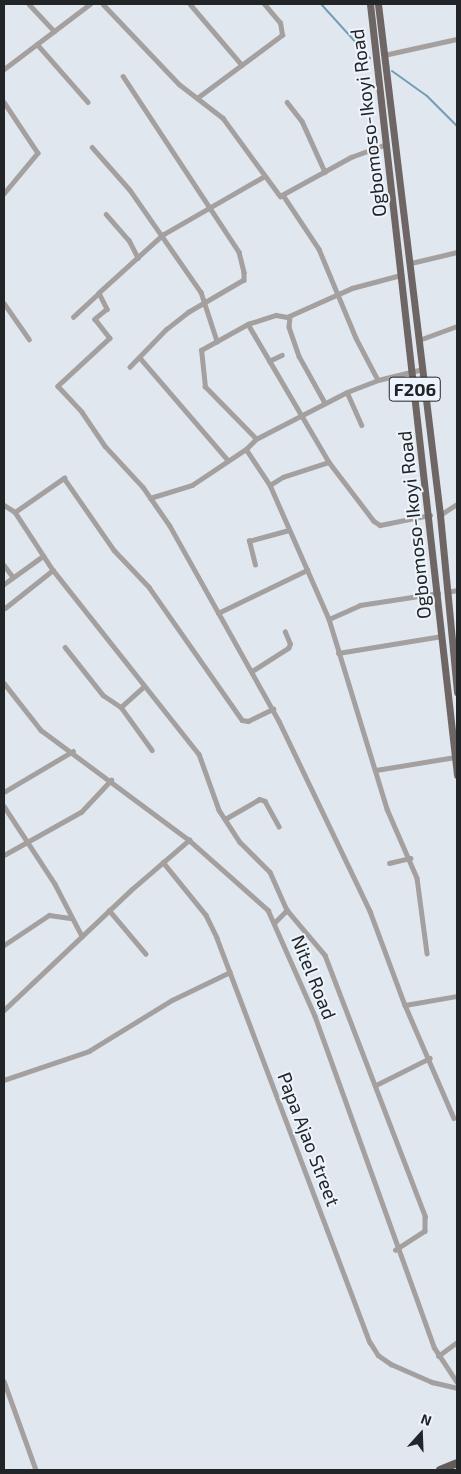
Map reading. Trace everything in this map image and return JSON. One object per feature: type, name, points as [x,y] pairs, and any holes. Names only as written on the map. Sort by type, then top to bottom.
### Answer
[{"type":"highway","points":[[440,1470],[457,1463]]},
{"type":"main road","name":"Ogbomoso-Ikoyi Road","points":[[370,4],[439,594],[457,775]]},
{"type":"main road","name":"Ogbomoso-Ikoyi Road","points":[[378,4],[411,263],[418,340],[440,515],[457,692]]},
{"type":"street","points":[[29,4],[54,31]]},
{"type":"street","points":[[4,69],[90,4]]},
{"type":"street","points":[[104,4],[151,56],[228,123],[264,177],[278,194],[283,195],[319,249],[336,294],[378,380]]},
{"type":"street","points":[[190,4],[242,65]]},
{"type":"street","points":[[197,98],[282,35],[280,23],[264,4]]},
{"type":"street","points":[[384,55],[457,39]]},
{"type":"street","points":[[36,44],[88,102]]},
{"type":"street","points":[[123,76],[239,252],[244,272],[244,280],[205,302],[167,329],[130,366]]},
{"type":"street","points":[[4,102],[38,153],[4,194]]},
{"type":"street","points":[[288,102],[302,121],[325,172]]},
{"type":"street","points":[[283,195],[351,157],[387,144]]},
{"type":"street","points":[[92,147],[163,235],[205,302],[217,341]]},
{"type":"street","points":[[73,317],[163,235],[264,177]]},
{"type":"street","points":[[106,214],[129,240],[138,258]]},
{"type":"street","points":[[411,263],[457,252]]},
{"type":"street","points":[[256,439],[205,388],[200,353],[248,324],[276,315],[291,315],[336,294],[401,275]]},
{"type":"street","points":[[99,293],[107,309],[95,319],[110,338],[58,386],[150,498],[187,554],[218,613],[273,709],[353,872],[405,1005],[430,1058],[454,1118]]},
{"type":"street","points":[[4,303],[29,339]]},
{"type":"street","points":[[291,315],[289,326],[299,356],[325,403]]},
{"type":"street","points":[[248,324],[304,415],[329,462],[377,524],[430,515]]},
{"type":"street","points":[[418,340],[457,328]]},
{"type":"street","points":[[269,360],[282,355]]},
{"type":"street","points":[[141,359],[228,460]]},
{"type":"street","points":[[150,498],[192,485],[246,449],[256,439],[347,392],[378,380],[423,369]]},
{"type":"street","points":[[347,392],[362,425]]},
{"type":"street","points":[[246,449],[270,485],[328,619],[387,809],[410,858],[417,878],[426,953]]},
{"type":"street","points":[[270,485],[283,477],[329,462]]},
{"type":"street","points":[[15,512],[64,478],[114,550],[148,587],[242,720],[245,722],[273,709]]},
{"type":"street","points":[[440,515],[457,504]]},
{"type":"street","points":[[4,505],[15,512],[53,570],[199,754],[225,819],[240,842],[270,872],[287,910],[325,955],[376,1085],[426,1226],[421,1236],[396,1250]]},
{"type":"street","points":[[255,565],[251,561],[249,541],[289,530]]},
{"type":"street","points":[[4,584],[43,556]]},
{"type":"street","points":[[4,565],[13,577]]},
{"type":"street","points":[[5,608],[53,570]]},
{"type":"street","points":[[218,613],[307,570]]},
{"type":"street","points":[[448,592],[457,590]]},
{"type":"street","points":[[328,619],[360,605],[439,594]]},
{"type":"street","points":[[252,671],[288,648],[290,644],[285,632]]},
{"type":"street","points":[[338,653],[432,635],[443,636]]},
{"type":"street","points":[[64,647],[103,695],[121,707],[152,750]]},
{"type":"street","name":"Nitel Road","points":[[4,683],[42,730],[73,750],[189,840],[260,901],[275,922],[314,1016],[396,1250],[438,1356],[457,1382]]},
{"type":"street","points":[[121,707],[144,686]]},
{"type":"street","points":[[4,792],[73,750]]},
{"type":"street","points":[[376,770],[455,757]]},
{"type":"street","points":[[4,855],[81,812],[111,780]]},
{"type":"street","points":[[225,819],[259,799],[265,801],[279,826]]},
{"type":"street","points":[[4,806],[25,842],[55,884],[70,918],[82,936]]},
{"type":"street","points":[[4,1010],[109,910],[189,840]]},
{"type":"street","points":[[389,863],[410,858]]},
{"type":"street","name":"Papa Ajao Street","points":[[163,862],[206,915],[230,972],[370,1342],[378,1355],[391,1364],[432,1382],[457,1388]]},
{"type":"street","points":[[109,910],[146,954]]},
{"type":"street","points":[[275,922],[287,910]]},
{"type":"street","points":[[4,945],[49,915],[70,918]]},
{"type":"street","points":[[4,1080],[89,1051],[172,1000],[230,972]]},
{"type":"street","points":[[405,1005],[457,996]]},
{"type":"street","points":[[376,1085],[430,1058]]},
{"type":"street","points":[[438,1356],[457,1342]]},
{"type":"street","points":[[4,1381],[36,1470]]},
{"type":"waterway","points":[[321,4],[370,58]]},
{"type":"waterway","points":[[392,71],[427,96],[457,126]]}]
